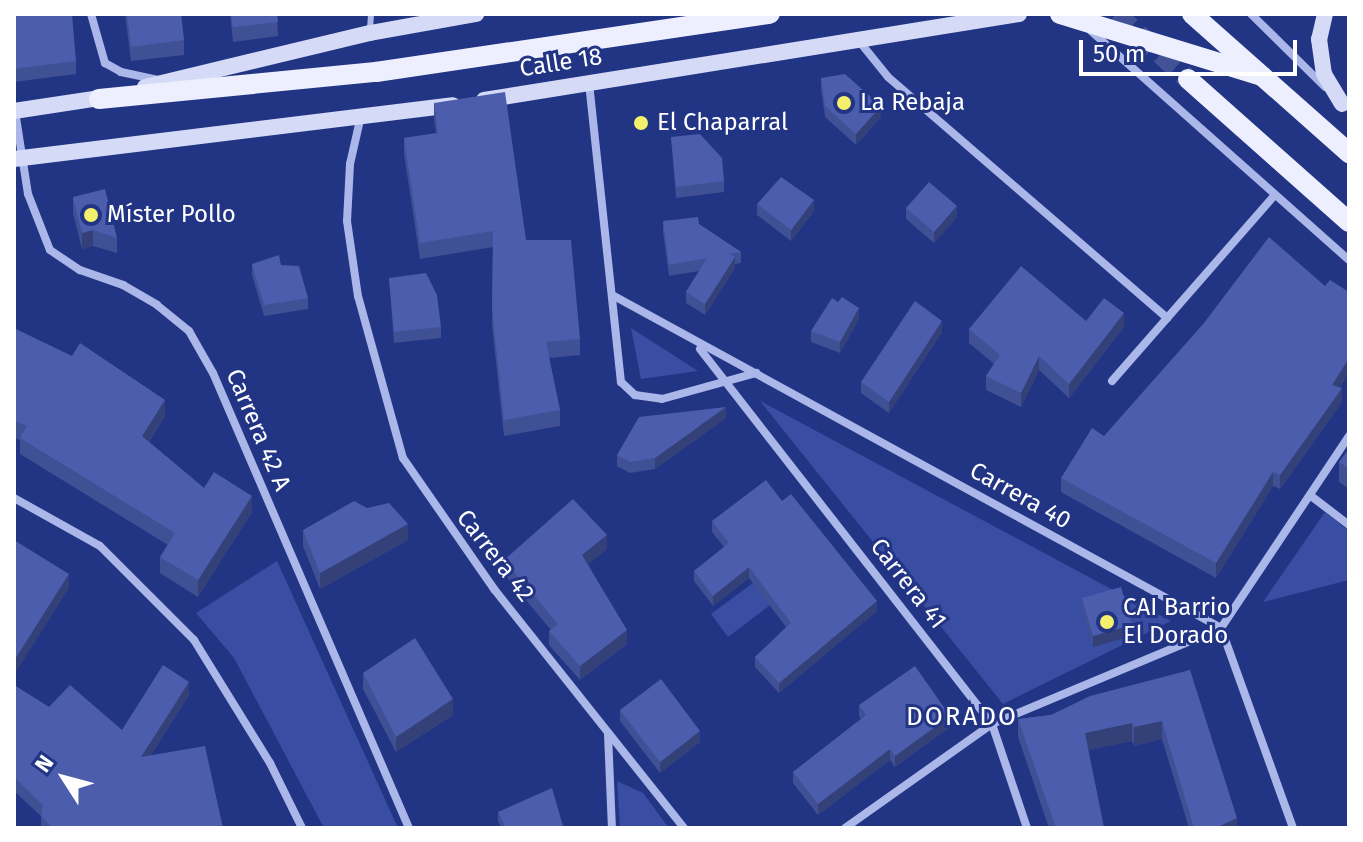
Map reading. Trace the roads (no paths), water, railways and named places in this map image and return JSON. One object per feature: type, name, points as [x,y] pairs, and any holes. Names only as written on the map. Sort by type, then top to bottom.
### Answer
[{"type":"main road","points":[[99,99],[370,33],[476,14]]},
{"type":"main road","name":"Calle 18","points":[[18,158],[360,120],[1019,14]]},
{"type":"main road","points":[[1060,14],[1262,76]]},
{"type":"main road","points":[[1192,14],[1349,153]]},
{"type":"main road","points":[[1325,14],[1319,39],[1324,74],[1346,107]]},
{"type":"main road","points":[[14,111],[99,99],[376,72],[761,16]]},
{"type":"main road","points":[[1188,79],[1349,222]]},
{"type":"street","points":[[91,14],[105,63],[121,72],[168,82]]},
{"type":"street","points":[[1073,14],[1349,260]]},
{"type":"street","points":[[1251,14],[1346,107]]},
{"type":"street","points":[[858,40],[888,77],[1167,318]]},
{"type":"street","points":[[589,83],[614,296],[616,367],[621,382],[635,395],[662,399],[757,373]]},
{"type":"street","name":"Carrera 42 A","points":[[14,111],[18,158],[37,225],[50,250],[80,270],[123,285],[189,331],[213,373],[409,828]]},
{"type":"street","name":"Carrera 42","points":[[360,120],[350,164],[347,221],[358,296],[403,458],[434,510],[684,828]]},
{"type":"street","points":[[1112,381],[1275,195]]},
{"type":"street","name":"Carrera 40","points":[[614,296],[697,345],[757,373],[1221,628]]},
{"type":"street","name":"Carrera 41","points":[[697,345],[992,724],[1027,828]]},
{"type":"street","points":[[845,828],[992,724],[1221,628],[1349,436]]},
{"type":"street","points":[[1311,496],[1349,525]]},
{"type":"street","points":[[14,498],[100,546],[194,640],[270,763],[302,828]]},
{"type":"street","points":[[1221,628],[1293,828]]},
{"type":"street","points":[[608,733],[612,828]]},
{"type":"lane","points":[[370,33],[371,14]]},
{"type":"tunnel","points":[[1116,14],[1188,79]]},
{"type":"place","name":"La Rebaja","points":[[844,103]]},
{"type":"place","name":"El Chaparral","points":[[641,123]]},
{"type":"place","name":"Míster Pollo","points":[[91,215]]},
{"type":"place","name":"CAI Barrio El Dorado","points":[[1107,622]]},
{"type":"district","name":"DORADO","points":[[962,717]]}]
